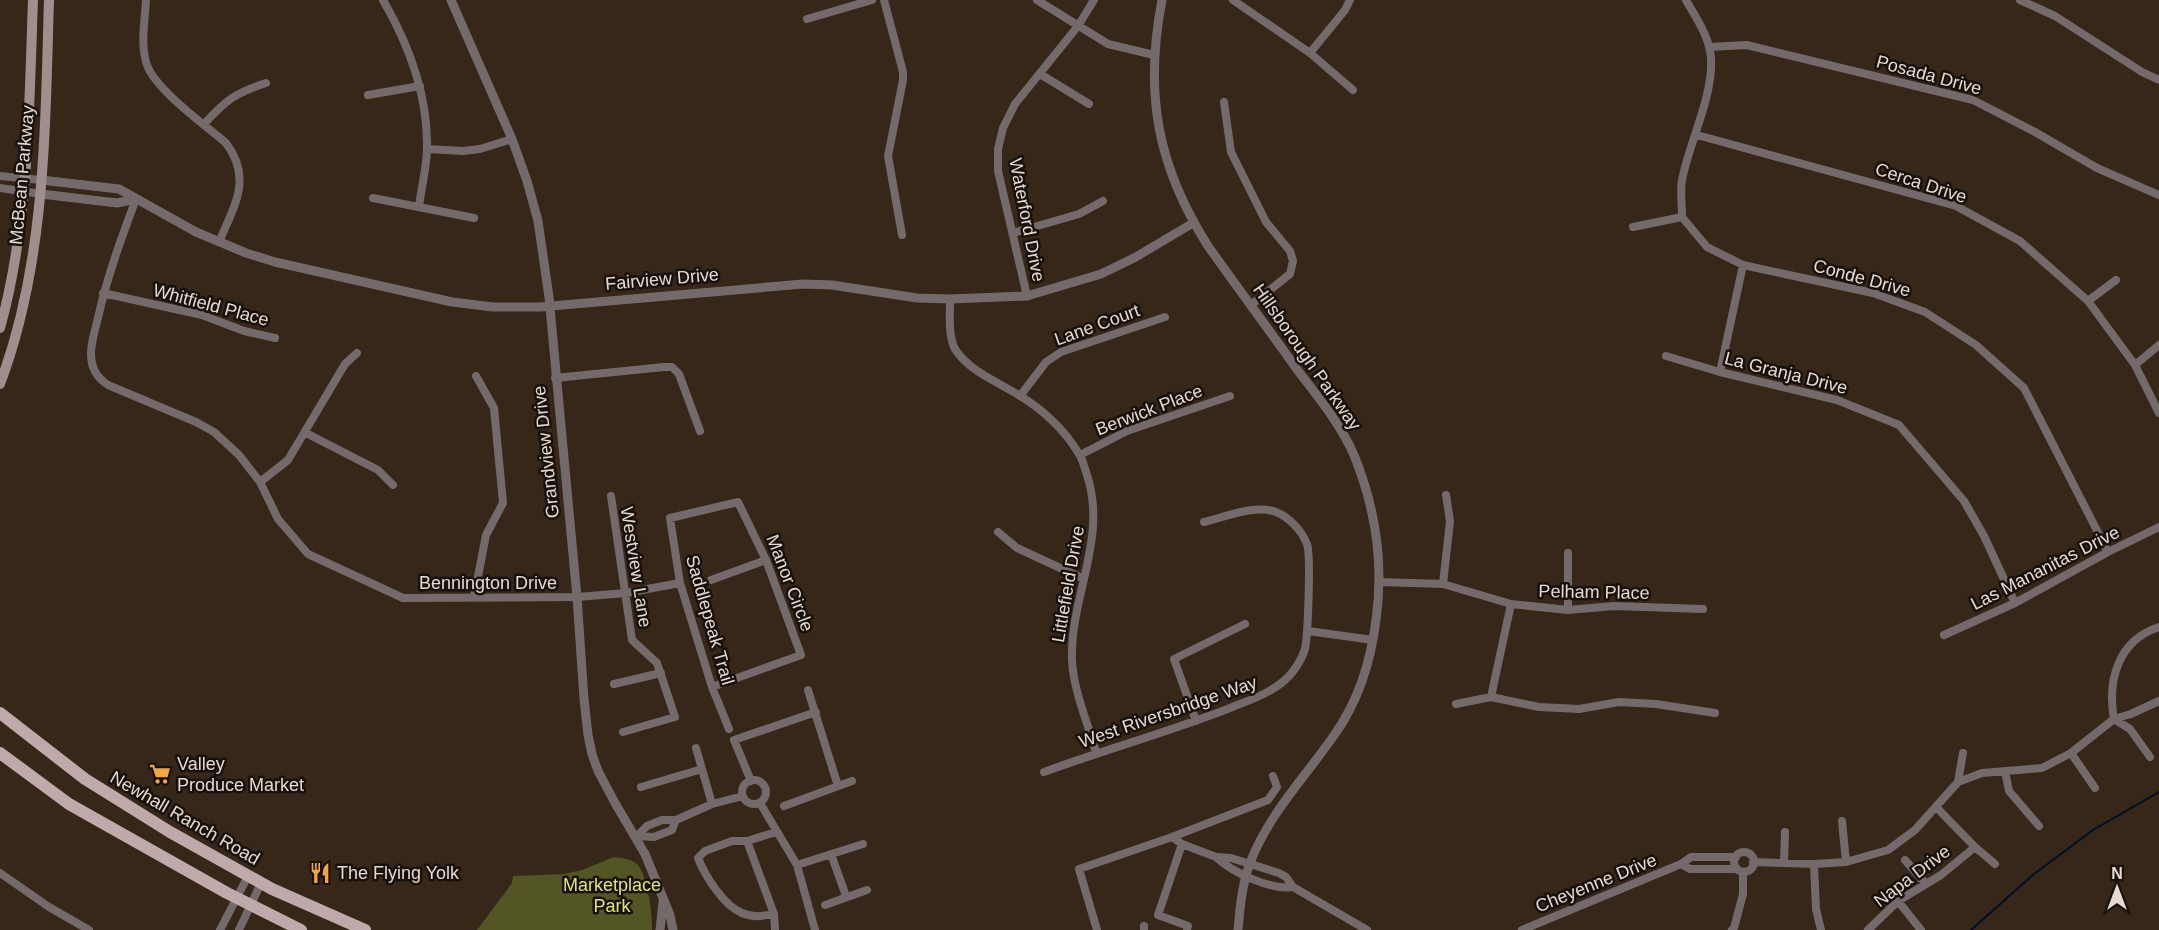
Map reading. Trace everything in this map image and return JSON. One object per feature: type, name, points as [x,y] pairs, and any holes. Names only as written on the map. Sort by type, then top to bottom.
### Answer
[{"type":"main road","name":"McBean Parkway","points":[[0,328],[15,264],[23,192],[33,0]]},
{"type":"main road","name":"McBean Parkway","points":[[0,384],[11,354],[27,285],[41,194],[49,0]]},
{"type":"main road","name":"Newhall Ranch Road","points":[[0,713],[85,779],[170,832],[261,883],[365,930]]},
{"type":"main road","points":[[0,753],[69,804],[237,898],[301,930]]},
{"type":"street","points":[[146,0],[144,48],[147,64],[154,80],[226,143],[233,152],[239,167],[240,192],[219,242]]},
{"type":"street","points":[[383,0],[411,56],[425,108],[427,149],[418,207]]},
{"type":"street","name":"Grandview Drive","points":[[451,0],[512,139],[538,221],[549,306],[577,597],[584,699],[592,754],[598,771],[637,837],[653,871],[670,915],[673,930]]},
{"type":"street","points":[[807,19],[872,0]]},
{"type":"street","points":[[884,0],[903,72],[888,156],[902,234]]},
{"type":"street","points":[[1037,0],[1108,44],[1154,55]]},
{"type":"street","name":"Waterford Drive","points":[[1027,296],[998,171],[998,149],[1003,128],[1015,104],[1078,26],[1094,0]]},
{"type":"street","name":"Hillsborough Parkway","points":[[1162,0],[1154,55],[1155,107],[1169,170],[1193,223],[1334,419],[1353,454],[1372,509],[1378,550],[1380,582],[1373,640],[1365,674],[1337,732],[1262,837],[1250,863],[1240,904],[1238,930]]},
{"type":"street","points":[[1233,0],[1310,53],[1353,90]]},
{"type":"street","points":[[1310,53],[1345,10],[1350,0]]},
{"type":"street","points":[[1633,227],[1682,217],[1682,181],[1697,135],[1710,77],[1711,59],[1706,37],[1686,0]]},
{"type":"street","points":[[2020,0],[2055,16],[2142,72],[2159,80]]},
{"type":"street","name":"Posada Drive","points":[[1709,47],[1747,45],[1972,100],[2035,132],[2097,168],[2159,195]]},
{"type":"street","points":[[1040,74],[1089,104]]},
{"type":"street","points":[[204,124],[224,102],[244,90],[266,83]]},
{"type":"street","points":[[368,96],[420,86]]},
{"type":"street","points":[[1224,102],[1232,152],[1266,222],[1290,251],[1293,261],[1290,274],[1251,305]]},
{"type":"street","name":"Cerca Drive","points":[[1697,135],[1956,206],[2020,242],[2088,301],[2134,365],[2159,413]]},
{"type":"street","points":[[427,149],[463,151],[512,139]]},
{"type":"street","name":"Fairview Drive","points":[[0,176],[119,189],[219,242],[246,253],[314,272],[452,302],[493,307],[549,306],[803,284],[832,285],[917,298],[1027,296],[1101,274],[1134,258],[1193,223]]},
{"type":"street","points":[[0,188],[117,203],[136,199]]},
{"type":"street","points":[[373,198],[474,218]]},
{"type":"street","name":"Bennington Drive","points":[[136,199],[115,253],[103,294],[91,356],[94,371],[100,380],[108,385],[196,422],[214,432],[239,455],[260,482],[278,519],[308,554],[403,598],[577,597],[626,593],[680,583]]},
{"type":"street","points":[[1012,233],[1079,214],[1103,201]]},
{"type":"street","name":"Conde Drive","points":[[1682,217],[1707,247],[1743,265],[1873,293],[1925,312],[1976,345],[2024,388],[2108,552]]},
{"type":"street","points":[[1720,372],[1743,265]]},
{"type":"street","points":[[2088,301],[2116,280]]},
{"type":"street","name":"Whitfield Place","points":[[103,294],[202,315],[244,331],[275,338]]},
{"type":"street","name":"Littlefield Drive","points":[[950,299],[954,347],[972,368],[1020,396],[1054,421],[1080,455],[1092,490],[1095,523],[1074,625],[1072,661],[1074,677],[1096,752]]},
{"type":"street","name":"Lane Court","points":[[1020,396],[1046,362],[1061,352],[1166,317]]},
{"type":"street","points":[[2134,365],[2159,345]]},
{"type":"street","points":[[260,482],[288,460],[345,364],[357,353]]},
{"type":"street","name":"La Granja Drive","points":[[1666,356],[1720,372],[1837,400],[1899,425],[1964,501],[1984,536],[2015,603]]},
{"type":"street","points":[[555,378],[672,367],[679,374],[699,431]]},
{"type":"street","points":[[474,597],[486,535],[503,503],[494,408],[476,376]]},
{"type":"street","name":"Berwick Place","points":[[1080,455],[1127,431],[1230,396]]},
{"type":"street","points":[[306,433],[378,470],[393,485]]},
{"type":"street","points":[[1443,584],[1450,521],[1446,495]]},
{"type":"street","name":"Westview Lane","points":[[611,496],[632,640],[657,663],[675,717],[623,732]]},
{"type":"street","name":"Manor Circle","points":[[670,518],[738,502],[765,560],[801,655],[712,687]]},
{"type":"street","points":[[1204,522],[1255,510],[1275,512],[1287,519],[1301,532],[1308,546],[1308,631],[1373,640]]},
{"type":"street","name":"Saddlepeak Trail","points":[[670,518],[680,583],[712,687],[729,729]]},
{"type":"street","name":"Las Mananitas Drive","points":[[1944,635],[2015,603],[2108,552],[2159,528]]},
{"type":"street","points":[[998,532],[1017,548],[1084,579]]},
{"type":"street","points":[[1568,553],[1568,610]]},
{"type":"street","points":[[711,580],[765,560]]},
{"type":"street","name":"Pelham Place","points":[[1380,582],[1443,584],[1511,604],[1568,610],[1614,606],[1703,609]]},
{"type":"street","points":[[1491,697],[1511,604]]},
{"type":"street","points":[[1196,721],[1174,659],[1245,624]]},
{"type":"street","points":[[2150,757],[2130,729],[2114,719],[2111,701],[2113,675],[2131,642],[2159,627]]},
{"type":"street","name":"West Riversbridge Way","points":[[1044,772],[1096,752],[1196,721],[1268,693],[1286,680],[1295,669],[1304,651],[1308,631]]},
{"type":"street","points":[[614,684],[661,673]]},
{"type":"street","points":[[808,690],[838,786]]},
{"type":"street","points":[[1456,704],[1491,697],[1539,707],[1579,709],[1619,702],[1656,704],[1715,712]]},
{"type":"street","points":[[1754,862],[1814,864],[1846,862],[1888,850],[1915,830],[1958,782],[1982,773],[2042,768],[2071,753],[2114,719],[2132,714],[2159,701]]},
{"type":"street","points":[[751,781],[734,740],[816,712]]},
{"type":"street","points":[[696,748],[712,804]]},
{"type":"street","points":[[1958,782],[1963,753]]},
{"type":"street","points":[[2071,753],[2095,788]]},
{"type":"street","points":[[641,787],[702,769]]},
{"type":"street","points":[[2005,771],[2009,790],[2039,826]]},
{"type":"street","points":[[1097,930],[1079,869],[1172,837],[1268,800],[1277,787],[1273,776]]},
{"type":"street","points":[[742,796],[745,785],[751,781],[758,781],[764,786],[766,793],[760,802]]},
{"type":"street","points":[[784,806],[852,781]]},
{"type":"street","points":[[637,837],[647,826],[662,820],[676,820],[712,804],[742,796]]},
{"type":"street","points":[[742,796],[750,803],[760,802]]},
{"type":"street","points":[[760,802],[797,865],[815,930]]},
{"type":"street","points":[[1936,807],[1995,864]]},
{"type":"street","points":[[637,837],[654,837],[663,834],[672,830],[676,820]]},
{"type":"street","points":[[1842,821],[1846,862]]},
{"type":"street","points":[[774,914],[761,917],[739,913],[717,891],[704,873],[698,858],[705,851],[732,842],[747,842],[776,832]]},
{"type":"street","points":[[1784,863],[1785,832]]},
{"type":"street","points":[[1172,837],[1182,844],[1216,857],[1250,863],[1286,877],[1293,887],[1367,930]]},
{"type":"street","points":[[747,842],[774,914],[774,930]]},
{"type":"street","points":[[797,865],[863,844]]},
{"type":"street","points":[[1182,844],[1158,915],[1188,926],[1187,930]]},
{"type":"street","name":"Napa Drive","points":[[1868,930],[1898,901],[1941,875],[1975,847]]},
{"type":"street","points":[[1735,929],[1743,894],[1740,871],[1734,864],[1736,857],[1746,853],[1754,862],[1752,868],[1740,871]]},
{"type":"street","points":[[831,854],[846,896]]},
{"type":"street","points":[[1216,857],[1227,867],[1274,887],[1293,887]]},
{"type":"street","name":"Cheyenne Drive","points":[[1522,930],[1681,864],[1691,857],[1736,857]]},
{"type":"street","points":[[1905,860],[1926,884]]},
{"type":"street","name":"Cheyenne Drive","points":[[1681,864],[1690,870],[1740,871]]},
{"type":"street","points":[[1814,864],[1816,909],[1821,930]]},
{"type":"street","points":[[0,873],[49,907],[89,930]]},
{"type":"street","points":[[220,930],[248,876]]},
{"type":"street","points":[[239,930],[261,883]]},
{"type":"street","points":[[825,904],[867,890]]},
{"type":"street","name":"Grandview Drive","points":[[660,930],[663,900]]},
{"type":"street","points":[[1898,901],[1921,930]]},
{"type":"green space","name":"Marketplace Park","points":[[614,857],[632,861],[641,869],[649,895],[652,930],[477,930],[512,883],[513,876],[564,874],[582,870]]},
{"type":"waterway","points":[[1971,930],[2034,874],[2093,830],[2159,792]]},
{"type":"place","name":"Valley Produce Market","points":[[160,774]]},
{"type":"place","name":"The Flying Yolk","points":[[320,873]]}]
